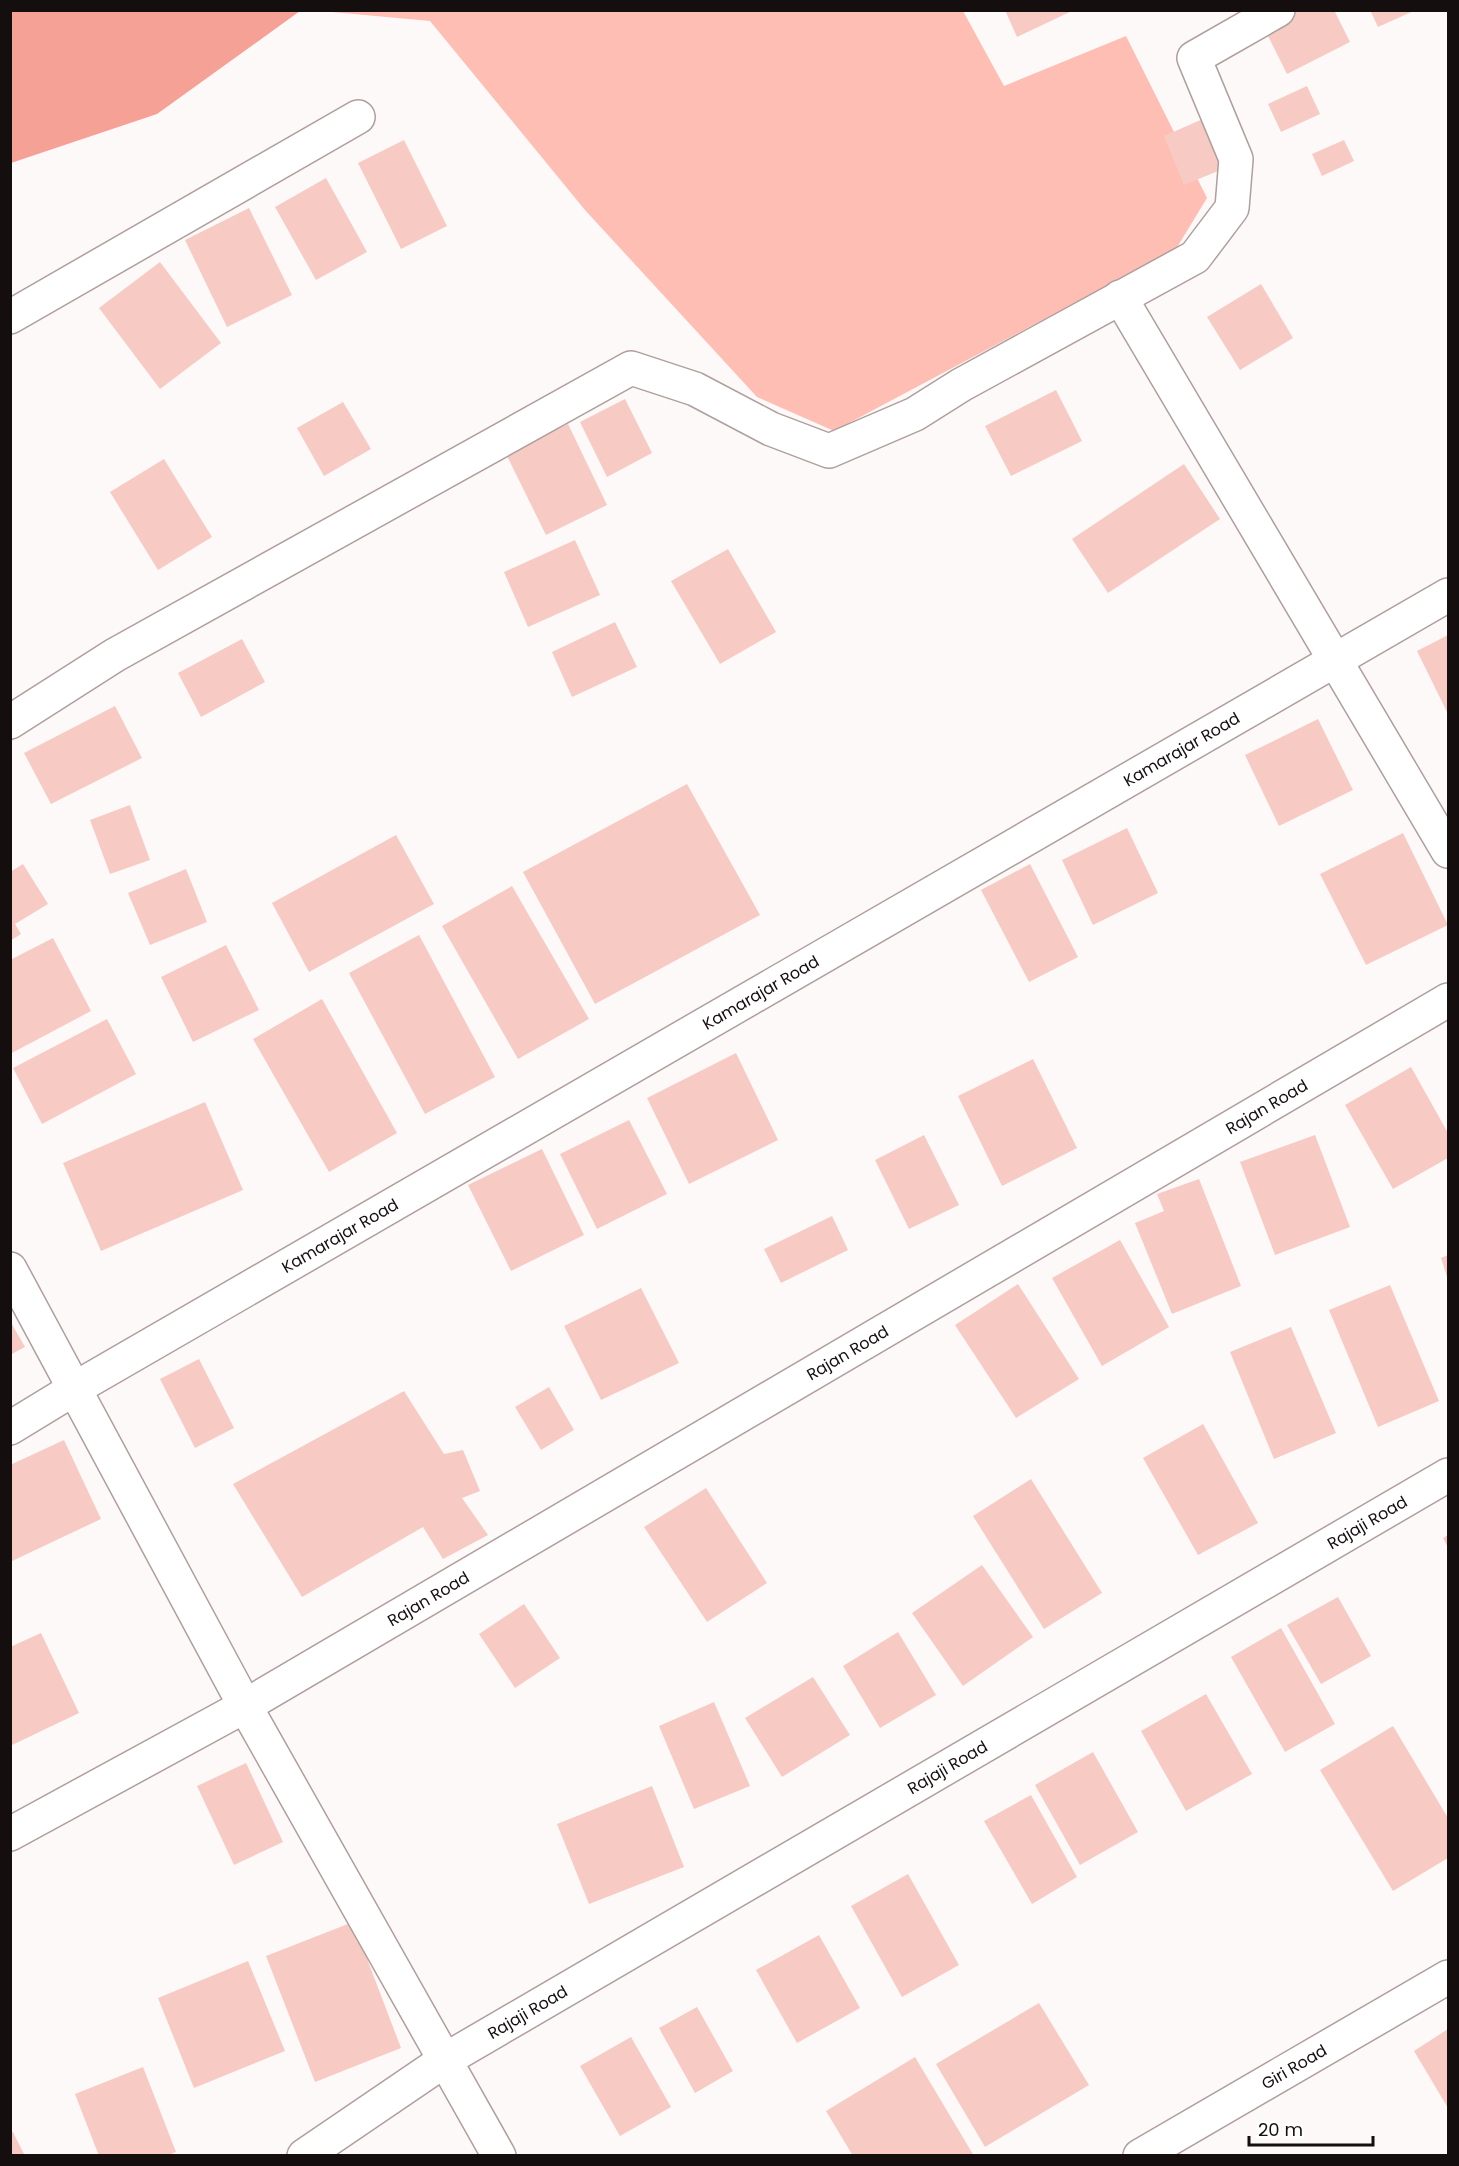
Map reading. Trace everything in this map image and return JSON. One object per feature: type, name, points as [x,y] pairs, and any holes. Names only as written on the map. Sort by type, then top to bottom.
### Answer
[{"type":"street","points":[[10,722],[115,655],[632,368],[695,389],[771,429],[829,451],[915,414],[961,385],[1195,257],[1232,208],[1236,159],[1194,58],[1278,10]]},
{"type":"street","points":[[10,317],[358,117]]},
{"type":"street","points":[[1120,297],[1449,851]]},
{"type":"street","name":"Kamarajar Road","points":[[10,1428],[1449,595]]},
{"type":"street","name":"Rajan Road","points":[[10,1834],[245,1706],[1449,1000]]},
{"type":"street","points":[[10,1269],[245,1706],[500,2156]]},
{"type":"street","name":"Rajaji Road","points":[[304,2156],[446,2060],[1449,1475]]},
{"type":"street","name":"Giri Road","points":[[1140,2156],[1449,1977]]},
{"type":"shaded area","points":[[10,11],[300,11],[157,114],[11,163]]},
{"type":"shaded area","points":[[321,11],[963,11],[1004,86],[1126,36],[1207,198],[1176,249],[834,431],[757,397],[585,210],[430,21]]},
{"type":"building","points":[[1005,10],[1074,10],[1017,37]]},
{"type":"building","points":[[1289,10],[1334,10],[1350,42],[1287,74],[1262,24]]},
{"type":"building","points":[[1370,10],[1416,10],[1378,27]]},
{"type":"building","points":[[1307,86],[1320,114],[1281,132],[1268,104]]},
{"type":"building","points":[[1205,118],[1223,169],[1184,185],[1164,136]]},
{"type":"building","points":[[404,140],[447,226],[401,249],[358,163]]},
{"type":"building","points":[[1344,140],[1354,161],[1322,176],[1312,154]]},
{"type":"building","points":[[326,178],[367,252],[316,280],[275,207]]},
{"type":"building","points":[[249,208],[292,295],[227,327],[185,240]]},
{"type":"building","points":[[160,262],[221,343],[160,389],[99,308]]},
{"type":"building","points":[[1261,284],[1293,338],[1240,370],[1207,317]]},
{"type":"building","points":[[1056,390],[1082,441],[1011,476],[985,426]]},
{"type":"building","points":[[625,399],[652,453],[607,477],[580,422]]},
{"type":"building","points":[[343,402],[371,449],[324,476],[297,428]]},
{"type":"building","points":[[568,424],[607,505],[546,535],[506,454]]},
{"type":"building","points":[[164,459],[212,537],[158,570],[110,492]]},
{"type":"building","points":[[1184,464],[1220,519],[1108,593],[1072,539]]},
{"type":"building","points":[[575,540],[600,595],[528,627],[504,572]]},
{"type":"building","points":[[728,549],[776,632],[720,664],[671,581]]},
{"type":"building","points":[[615,622],[637,667],[572,697],[552,652]]},
{"type":"building","points":[[1448,635],[1448,714],[1417,651]]},
{"type":"building","points":[[242,639],[265,682],[201,717],[178,673]]},
{"type":"building","points":[[115,706],[142,758],[51,804],[24,753]]},
{"type":"building","points":[[1318,719],[1353,790],[1279,826],[1245,755]]},
{"type":"building","points":[[687,784],[760,915],[595,1004],[523,872]]},
{"type":"building","points":[[130,805],[150,860],[110,874],[90,820]]},
{"type":"building","points":[[1127,828],[1158,893],[1093,925],[1062,860]]},
{"type":"building","points":[[1403,833],[1448,925],[1366,965],[1320,874]]},
{"type":"building","points":[[396,835],[434,904],[309,972],[272,903]]},
{"type":"building","points":[[23,864],[48,904],[15,924],[21,934],[10,941],[10,872]]},
{"type":"building","points":[[1030,864],[1078,957],[1029,982],[981,890]]},
{"type":"building","points":[[186,869],[207,922],[150,945],[128,893]]},
{"type":"building","points":[[512,886],[589,1019],[518,1059],[442,926]]},
{"type":"building","points":[[419,935],[495,1077],[425,1114],[349,973]]},
{"type":"building","points":[[53,938],[91,1011],[10,1054],[10,960]]},
{"type":"building","points":[[226,945],[259,1010],[193,1042],[161,977]]},
{"type":"building","points":[[322,999],[397,1133],[329,1172],[253,1039]]},
{"type":"building","points":[[107,1019],[136,1074],[42,1124],[13,1068]]},
{"type":"building","points":[[736,1053],[778,1140],[689,1184],[647,1098]]},
{"type":"building","points":[[1033,1059],[1077,1148],[1002,1186],[958,1096]]},
{"type":"building","points":[[1411,1067],[1448,1133],[1448,1158],[1393,1189],[1345,1105]]},
{"type":"building","points":[[205,1102],[243,1190],[101,1251],[63,1163]]},
{"type":"building","points":[[629,1120],[667,1194],[597,1229],[560,1154]]},
{"type":"building","points":[[924,1135],[959,1205],[909,1229],[875,1160]]},
{"type":"building","points":[[1315,1135],[1350,1227],[1275,1255],[1240,1162]]},
{"type":"building","points":[[542,1149],[584,1235],[511,1271],[468,1185]]},
{"type":"building","points":[[1199,1179],[1241,1286],[1172,1314],[1135,1223],[1164,1211],[1157,1194]]},
{"type":"building","points":[[832,1216],[848,1250],[781,1283],[764,1249]]},
{"type":"building","points":[[1120,1240],[1169,1327],[1102,1366],[1052,1278]]},
{"type":"building","points":[[1448,1255],[1448,1280],[1441,1258]]},
{"type":"building","points":[[1018,1284],[1079,1379],[1016,1418],[955,1325]]},
{"type":"building","points":[[1390,1285],[1439,1401],[1378,1427],[1329,1310]]},
{"type":"building","points":[[641,1288],[679,1363],[601,1400],[564,1326]]},
{"type":"building","points":[[10,1321],[25,1347],[10,1355]]},
{"type":"building","points":[[1291,1327],[1336,1433],[1274,1459],[1230,1352]]},
{"type":"building","points":[[199,1359],[234,1428],[195,1448],[160,1379]]},
{"type":"building","points":[[549,1387],[574,1430],[541,1450],[515,1407]]},
{"type":"building","points":[[404,1391],[444,1454],[463,1450],[480,1491],[462,1498],[488,1535],[443,1559],[423,1527],[302,1597],[233,1484]]},
{"type":"building","points":[[1203,1424],[1258,1523],[1198,1555],[1143,1458]]},
{"type":"building","points":[[64,1440],[101,1519],[10,1562],[10,1465]]},
{"type":"building","points":[[1031,1479],[1102,1593],[1044,1629],[973,1516]]},
{"type":"building","points":[[706,1488],[767,1583],[707,1622],[644,1527]]},
{"type":"building","points":[[1448,1535],[1448,1548],[1443,1538]]},
{"type":"building","points":[[982,1565],[1033,1637],[963,1686],[912,1613]]},
{"type":"building","points":[[1338,1597],[1371,1656],[1321,1684],[1287,1625]]},
{"type":"building","points":[[524,1604],[560,1658],[515,1688],[479,1634]]},
{"type":"building","points":[[1281,1628],[1335,1724],[1285,1752],[1231,1657]]},
{"type":"building","points":[[898,1632],[936,1695],[880,1728],[843,1666]]},
{"type":"building","points":[[41,1633],[79,1713],[10,1746],[10,1647]]},
{"type":"building","points":[[813,1677],[850,1735],[782,1777],[745,1718]]},
{"type":"building","points":[[1206,1694],[1252,1774],[1186,1811],[1141,1731]]},
{"type":"building","points":[[714,1702],[750,1786],[694,1809],[659,1726]]},
{"type":"building","points":[[1393,1726],[1448,1818],[1448,1858],[1393,1891],[1320,1770]]},
{"type":"building","points":[[1093,1752],[1138,1832],[1080,1865],[1035,1785]]},
{"type":"building","points":[[246,1763],[283,1842],[234,1865],[197,1786]]},
{"type":"building","points":[[652,1786],[684,1867],[589,1904],[557,1824]]},
{"type":"building","points":[[1031,1795],[1077,1877],[1032,1904],[984,1821]]},
{"type":"building","points":[[908,1874],[959,1965],[902,1997],[851,1906]]},
{"type":"building","points":[[353,1922],[401,2048],[315,2082],[266,1956]]},
{"type":"building","points":[[819,1935],[860,2008],[797,2043],[756,1970]]},
{"type":"building","points":[[248,1961],[285,2051],[194,2088],[158,1998]]},
{"type":"building","points":[[1039,2003],[1089,2085],[985,2147],[936,2064]]},
{"type":"building","points":[[697,2007],[733,2071],[695,2093],[659,2028]]},
{"type":"building","points":[[1448,2029],[1448,2108],[1414,2051]]},
{"type":"building","points":[[631,2037],[671,2107],[620,2136],[580,2066]]},
{"type":"building","points":[[915,2057],[974,2156],[853,2156],[826,2111]]},
{"type":"building","points":[[143,2067],[176,2152],[166,2156],[99,2156],[75,2094]]},
{"type":"building","points":[[13,2132],[25,2156],[10,2156],[10,2133]]}]
